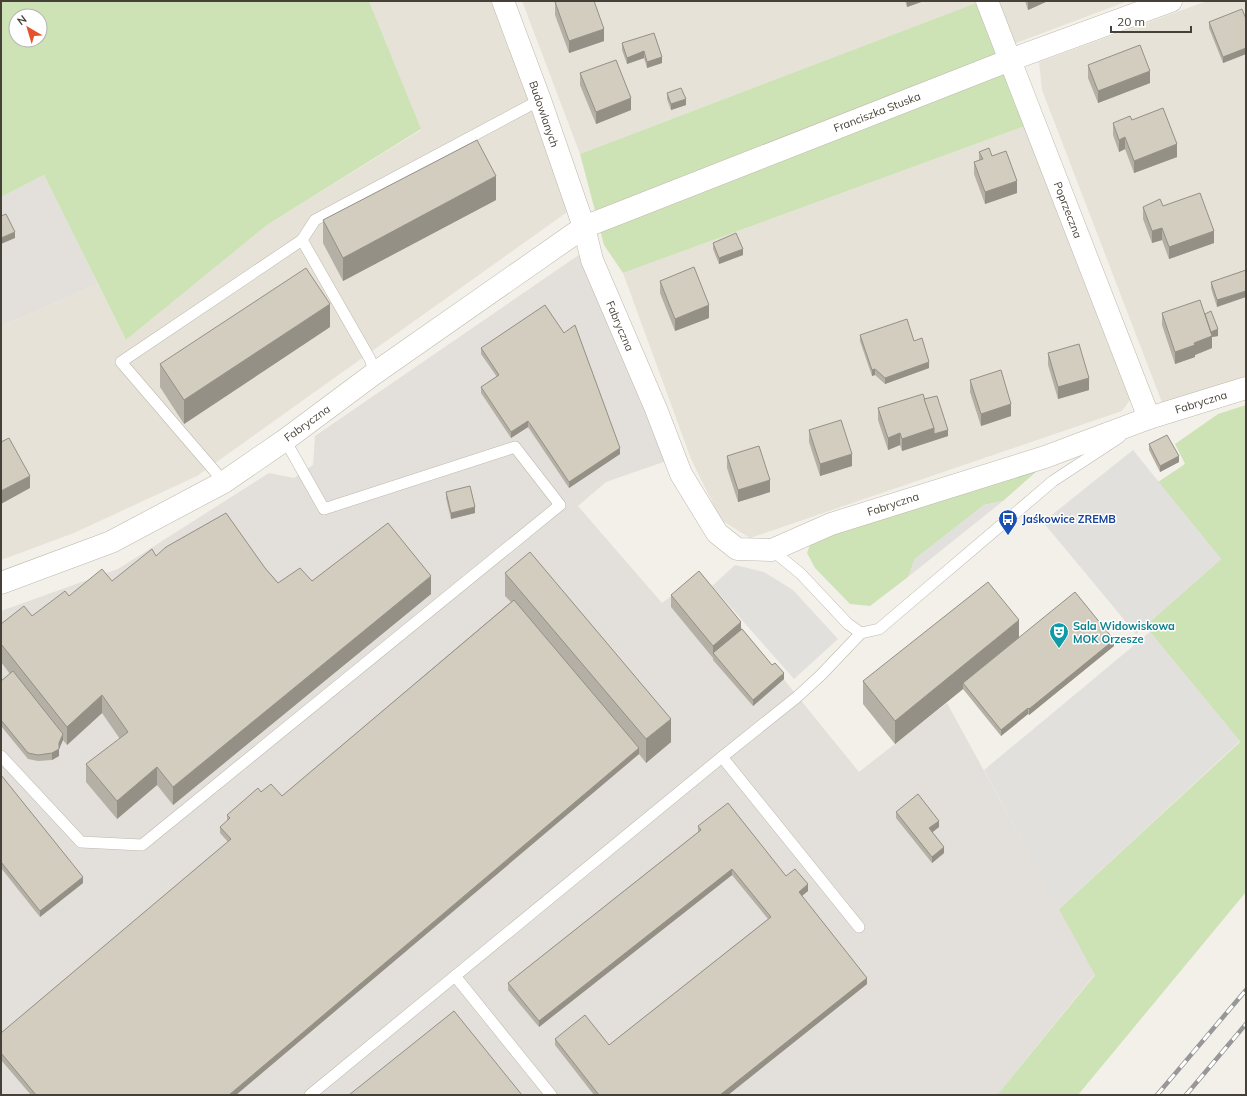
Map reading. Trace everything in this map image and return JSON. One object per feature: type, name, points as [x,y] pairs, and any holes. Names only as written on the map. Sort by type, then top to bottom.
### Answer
[{"type":"street","name":"Budowlanych","points":[[503,1],[540,100],[584,227]]},
{"type":"street","name":"Poprzeczna","points":[[987,1],[1149,418]]},
{"type":"street","name":"Franciszka Stuska","points":[[584,227],[1010,60],[1171,1]]},
{"type":"street","name":"Fabryczna","points":[[1,583],[111,542],[224,482],[285,440],[375,373],[584,227],[592,260],[656,409],[681,474],[717,533],[737,549],[772,550],[831,524],[1045,457],[1149,418],[1246,388]]},
{"type":"lane","points":[[224,482],[121,362],[302,240],[315,220],[540,100]]},
{"type":"lane","points":[[302,240],[370,359],[375,373]]},
{"type":"lane","points":[[310,1095],[797,697],[822,675],[861,633],[879,629],[1052,481],[1149,418]]},
{"type":"lane","points":[[1,756],[81,842],[142,845],[560,504],[515,447],[324,509],[285,440]]},
{"type":"lane","points":[[772,550],[801,574],[848,624],[861,633]]},
{"type":"lane","points":[[722,757],[859,927]]},
{"type":"lane","points":[[455,976],[551,1095]]},
{"type":"shaded area","points":[[369,1],[494,1],[570,210],[197,476],[74,533],[1,560],[1,326],[98,284],[126,340],[267,225],[421,130]]},
{"type":"shaded area","points":[[522,1],[975,1],[976,3],[580,154]]},
{"type":"shaded area","points":[[997,1],[1128,1],[1013,44]]},
{"type":"shaded area","points":[[1207,1],[1246,1],[1246,378],[1163,405],[1042,90],[1039,62]]},
{"type":"shaded area","points":[[1025,126],[1133,396],[1122,411],[750,538],[721,520],[691,459],[623,273]]},
{"type":"shaded area","points":[[44,175],[98,284],[1,326],[1,197]]},
{"type":"shaded area","points":[[589,248],[675,458],[606,482],[578,506],[662,603],[699,575],[859,772],[947,703],[1095,974],[997,1095],[1,1095],[1,611],[118,569],[269,473],[294,478],[313,465],[315,436]]},
{"type":"shaded area","points":[[1133,450],[1221,559],[1136,634],[1043,522]]},
{"type":"shaded area","points":[[1003,501],[908,577],[915,559],[984,505]]},
{"type":"shaded area","points":[[735,565],[764,572],[793,590],[838,639],[794,679],[712,586]]},
{"type":"shaded area","points":[[1150,632],[1240,741],[1059,909],[984,770]]},
{"type":"green space","points":[[1,1],[369,1],[421,129],[267,225],[126,340],[44,175],[1,197]]},
{"type":"green space","points":[[976,3],[1025,126],[623,273],[604,245],[580,154]]},
{"type":"green space","points":[[1246,405],[1246,892],[1078,1095],[997,1095],[1095,975],[1059,909],[1240,742],[1145,626],[1221,559],[1158,482],[1185,464],[1175,444],[1218,414]]},
{"type":"green space","points":[[1046,463],[1003,501],[984,505],[915,559],[908,577],[870,606],[850,604],[815,568],[807,553],[810,545],[817,537]]},
{"type":"building","points":[[594,1],[604,29],[569,41],[555,2]]},
{"type":"building","points":[[1242,9],[1246,19],[1246,48],[1223,57],[1209,22]]},
{"type":"building","points":[[654,33],[662,57],[647,62],[644,51],[627,58],[622,43]]},
{"type":"building","points":[[1140,45],[1150,71],[1098,91],[1088,65]]},
{"type":"building","points":[[616,60],[631,98],[596,112],[580,73]]},
{"type":"building","points":[[681,88],[686,99],[671,104],[667,93]]},
{"type":"building","points":[[1163,108],[1177,144],[1134,161],[1125,137],[1119,140],[1113,123],[1130,116],[1132,120]]},
{"type":"building","points":[[477,140],[496,176],[343,258],[323,220]]},
{"type":"building","points":[[989,148],[992,156],[1006,151],[1017,181],[985,192],[974,162],[983,159],[979,152]]},
{"type":"building","points":[[1200,193],[1214,231],[1169,247],[1162,228],[1152,231],[1143,207],[1160,199],[1163,206]]},
{"type":"building","points":[[6,214],[15,232],[1,238],[1,216]]},
{"type":"building","points":[[736,233],[743,249],[719,258],[713,243]]},
{"type":"building","points":[[694,267],[709,305],[675,319],[660,281]]},
{"type":"building","points":[[306,268],[330,304],[184,400],[160,364]]},
{"type":"building","points":[[1246,270],[1246,291],[1217,300],[1211,282]]},
{"type":"building","points":[[1200,300],[1212,336],[1194,343],[1195,345],[1175,352],[1162,313]]},
{"type":"building","points":[[545,305],[564,333],[575,325],[620,448],[569,482],[528,421],[511,432],[481,387],[499,375],[481,348]]},
{"type":"building","points":[[1211,311],[1218,329],[1211,332],[1205,314]]},
{"type":"building","points":[[907,319],[914,341],[922,338],[929,362],[885,378],[875,369],[872,370],[860,335]]},
{"type":"building","points":[[1079,344],[1089,378],[1058,387],[1048,353]]},
{"type":"building","points":[[1001,370],[1011,404],[981,414],[970,380]]},
{"type":"building","points":[[923,394],[934,428],[902,439],[900,433],[888,438],[878,408]]},
{"type":"building","points":[[937,396],[948,430],[934,434],[934,428],[924,399]]},
{"type":"building","points":[[841,420],[852,454],[820,464],[809,430]]},
{"type":"building","points":[[1167,435],[1179,456],[1160,466],[1149,444]]},
{"type":"building","points":[[9,438],[30,476],[1,491],[1,442]]},
{"type":"building","points":[[759,446],[770,480],[738,490],[727,456]]},
{"type":"building","points":[[470,486],[475,507],[451,513],[446,492]]},
{"type":"building","points":[[226,513],[265,568],[278,583],[300,568],[312,581],[388,523],[431,576],[173,787],[157,767],[117,801],[86,764],[128,732],[102,695],[67,727],[1,644],[1,624],[24,606],[32,616],[65,591],[69,596],[102,569],[112,581],[152,549],[156,556],[166,547]]},
{"type":"building","points":[[530,552],[671,719],[646,739],[505,573]]},
{"type":"building","points":[[699,571],[741,622],[713,646],[671,595]]},
{"type":"building","points":[[988,582],[1019,620],[895,721],[863,681]]},
{"type":"building","points":[[1075,592],[1114,640],[1001,730],[963,683]]},
{"type":"building","points":[[514,600],[639,748],[229,1095],[36,1095],[1,1053],[1,1033],[231,839],[220,827],[230,818],[227,815],[258,788],[261,792],[271,784],[282,796]]},
{"type":"building","points":[[742,629],[772,665],[775,663],[784,673],[753,700],[713,653]]},
{"type":"building","points":[[13,671],[63,734],[59,743],[59,749],[52,753],[38,755],[28,753],[1,720],[1,681]]},
{"type":"building","points":[[1,775],[83,877],[40,911],[1,862]]},
{"type":"building","points":[[918,794],[939,821],[929,828],[944,847],[932,857],[896,812]]},
{"type":"building","points":[[728,803],[786,876],[795,869],[808,884],[799,892],[867,978],[720,1095],[599,1095],[555,1039],[585,1015],[609,1045],[771,917],[732,869],[539,1021],[508,983],[701,830],[698,826]]},
{"type":"building","points":[[454,1011],[522,1095],[349,1095]]},
{"type":"railway","points":[[1157,1095],[1246,990]]},
{"type":"railway","points":[[1186,1095],[1246,1024]]},
{"type":"place","name":"Jaśkowice ZREMB","points":[[1008,536]]},
{"type":"place","name":"Sala Widowiskowa MOK Orzesze","points":[[1059,649]]}]
